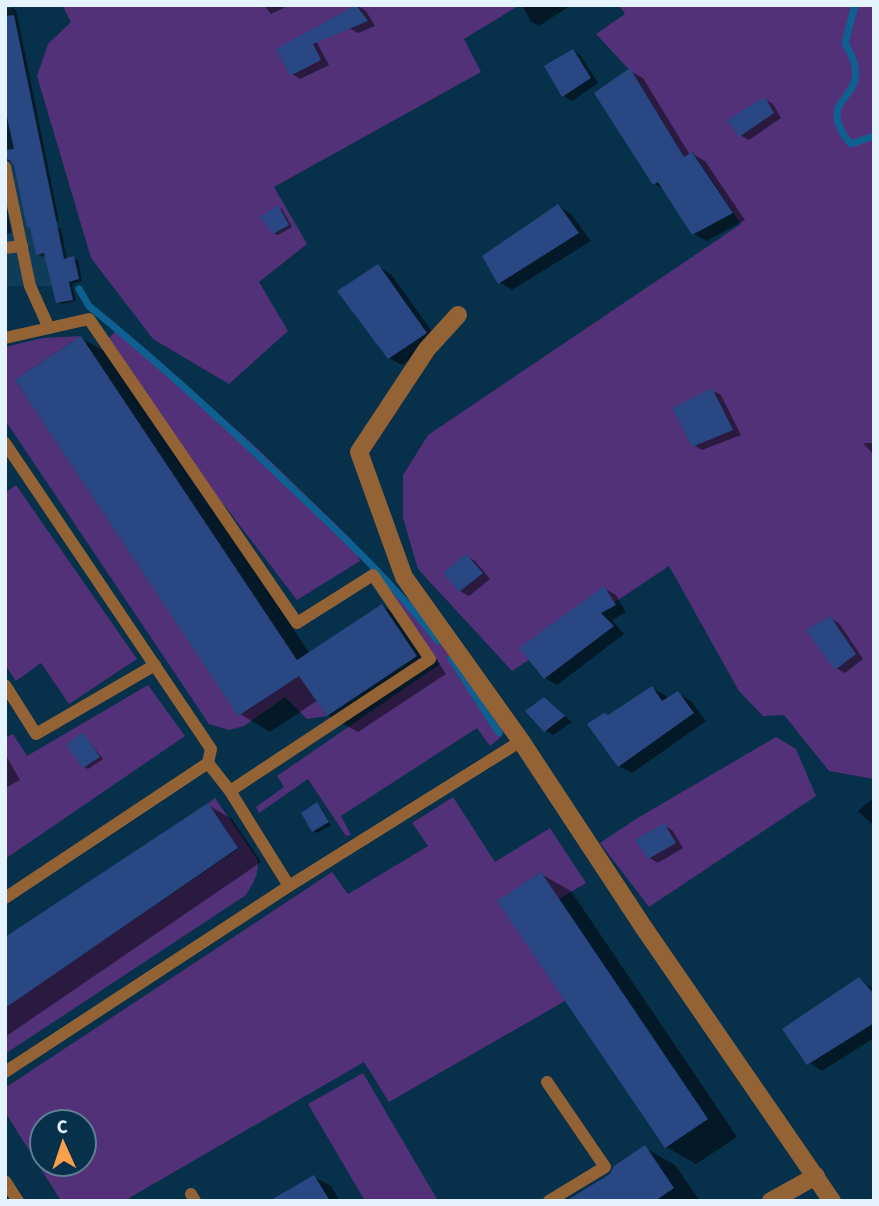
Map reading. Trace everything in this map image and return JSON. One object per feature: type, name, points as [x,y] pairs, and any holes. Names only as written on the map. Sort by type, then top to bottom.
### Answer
[{"type":"street","points":[[457,315],[427,349],[359,452],[404,577],[521,741],[644,928],[832,1201]]},
{"type":"street","points":[[771,1201],[816,1176]]},
{"type":"lane","points":[[5,167],[30,286],[49,328]]},
{"type":"lane","points":[[5,248],[22,246]]},
{"type":"lane","points":[[5,338],[89,319],[296,623],[373,575],[430,659],[230,791]]},
{"type":"lane","points":[[5,898],[208,763],[211,749],[7,450]]},
{"type":"lane","points":[[5,685],[36,734],[155,665]]},
{"type":"lane","points":[[5,1072],[289,886],[521,741]]},
{"type":"lane","points":[[208,763],[230,791],[289,886]]},
{"type":"lane","points":[[547,1082],[605,1167],[549,1201]]},
{"type":"lane","points":[[5,1181],[18,1201]]},
{"type":"shaded area","points":[[62,5],[520,5],[464,39],[481,72],[274,187],[307,244],[259,282],[288,331],[229,384],[153,339],[91,258],[37,76],[48,44],[71,22]]},
{"type":"shaded area","points":[[619,5],[874,5],[874,779],[829,771],[784,715],[763,716],[739,691],[669,566],[512,671],[418,569],[403,518],[403,475],[428,435],[741,224],[693,152],[684,157],[636,77],[596,34],[625,14]]},
{"type":"shaded area","points":[[12,6],[65,258],[74,256],[79,279],[52,286],[5,286],[5,7]]},
{"type":"shaded area","points":[[115,332],[147,350],[258,449],[352,540],[360,561],[297,600],[214,492],[109,338]]},
{"type":"shaded area","points":[[81,336],[15,380],[238,715],[299,675],[327,716],[307,719],[285,697],[244,726],[229,730],[209,724],[5,420],[5,347],[43,338]]},
{"type":"shaded area","points":[[16,485],[137,659],[69,704],[41,663],[16,681],[5,665],[5,493]]},
{"type":"shaded area","points":[[382,580],[415,604],[504,726],[502,736],[490,746],[477,728],[341,816],[351,835],[346,836],[308,779],[259,813],[256,807],[284,787],[277,776],[440,664]]},
{"type":"shaded area","points":[[148,685],[185,736],[5,859],[5,738],[13,734],[27,756]]},
{"type":"shaded area","points":[[776,737],[796,749],[816,796],[649,907],[600,843]]},
{"type":"shaded area","points":[[453,797],[495,862],[550,828],[586,883],[559,899],[541,872],[498,901],[565,1001],[389,1102],[364,1062],[124,1201],[61,1201],[47,1178],[98,1178],[98,1108],[28,1108],[28,1149],[5,1112],[5,1088],[332,872],[348,894],[428,846],[412,823]]},
{"type":"shaded area","points":[[215,798],[257,859],[257,874],[246,895],[5,1054],[5,1007],[238,849],[208,803]]},
{"type":"shaded area","points":[[363,1073],[438,1201],[365,1201],[308,1104]]},
{"type":"building","points":[[356,5],[368,21],[313,44],[321,60],[290,76],[276,49]]},
{"type":"building","points":[[14,15],[64,259],[74,256],[79,279],[69,282],[73,300],[56,303],[44,253],[36,255],[30,227],[27,227],[14,165],[5,158],[5,150],[14,149],[5,108],[5,16]]},
{"type":"building","points":[[573,49],[591,78],[562,97],[544,66]]},
{"type":"building","points":[[630,68],[684,157],[692,152],[733,213],[692,235],[658,182],[653,185],[594,93]]},
{"type":"building","points":[[765,97],[774,113],[739,137],[727,120]]},
{"type":"building","points":[[558,204],[579,233],[498,284],[482,256]]},
{"type":"building","points":[[278,205],[289,225],[273,234],[260,217]]},
{"type":"building","points":[[378,264],[427,333],[388,359],[337,291]]},
{"type":"building","points":[[81,336],[297,660],[382,604],[417,656],[327,716],[299,676],[238,716],[15,380]]},
{"type":"building","points":[[712,388],[733,430],[692,447],[672,408]]},
{"type":"building","points":[[466,554],[483,573],[459,592],[443,573]]},
{"type":"building","points":[[604,586],[616,605],[601,613],[614,626],[544,679],[519,648]]},
{"type":"building","points":[[830,616],[856,654],[835,670],[806,630]]},
{"type":"building","points":[[652,686],[662,701],[678,691],[694,713],[618,767],[587,724],[604,713],[608,715]]},
{"type":"building","points":[[544,697],[565,716],[544,732],[525,711]]},
{"type":"building","points":[[83,732],[100,757],[83,768],[66,745]]},
{"type":"building","points":[[317,802],[329,822],[312,832],[301,813]]},
{"type":"building","points":[[208,803],[238,848],[5,1008],[5,937]]},
{"type":"building","points":[[664,823],[676,843],[648,859],[635,840]]},
{"type":"building","points":[[541,872],[708,1119],[665,1148],[497,901]]},
{"type":"building","points":[[859,977],[874,994],[874,1023],[807,1065],[782,1029]]},
{"type":"building","points":[[645,1145],[674,1188],[655,1201],[566,1201],[610,1174],[614,1166]]},
{"type":"building","points":[[314,1175],[330,1201],[269,1201]]},
{"type":"waterway","points":[[855,5],[845,43],[852,56],[856,75],[853,86],[839,106],[837,117],[851,144],[874,136]]},
{"type":"waterway","points":[[79,289],[89,306],[217,417],[349,542],[404,600],[438,641]]},
{"type":"waterway","points":[[451,658],[499,733]]}]
